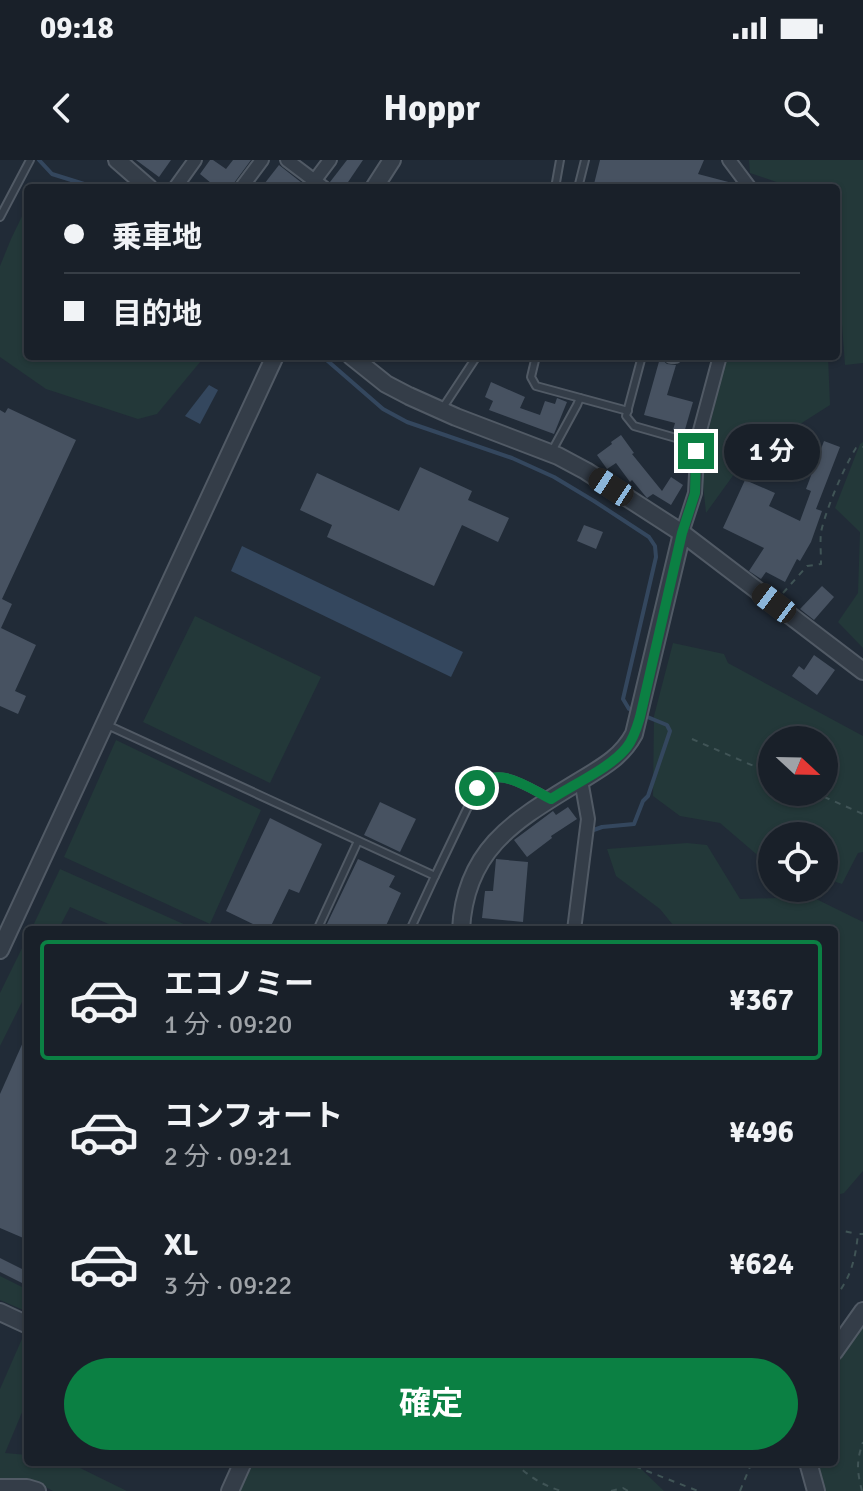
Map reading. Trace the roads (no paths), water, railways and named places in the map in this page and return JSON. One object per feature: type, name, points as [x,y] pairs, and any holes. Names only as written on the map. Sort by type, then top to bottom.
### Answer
[{"type":"street","points":[[117,160],[144,184]]},
{"type":"street","points":[[178,184],[195,160]]},
{"type":"street","points":[[244,184],[262,160]]},
{"type":"street","points":[[287,160],[314,184]]},
{"type":"street","points":[[317,184],[330,160]]},
{"type":"street","points":[[377,184],[392,160]]},
{"type":"street","points":[[729,160],[747,184]]},
{"type":"street","points":[[0,950],[273,360]]},
{"type":"street","points":[[356,360],[386,384],[409,396],[551,453],[586,471],[682,533],[863,671]]},
{"type":"street","points":[[461,926],[467,892],[492,844],[526,813],[612,762],[626,749],[634,734],[682,533],[695,493],[697,444],[719,360]]},
{"type":"street","points":[[575,926],[588,819],[581,780]]},
{"type":"street","points":[[838,1346],[863,1311]]},
{"type":"street","points":[[0,1312],[24,1323]]},
{"type":"street","points":[[230,1491],[241,1466]]},
{"type":"street","points":[[809,1466],[816,1491]]},
{"type":"street","points":[[0,1488],[37,1491]]},
{"type":"lane","points":[[0,217],[30,160]]},
{"type":"lane","points":[[556,184],[560,160]]},
{"type":"lane","points":[[579,184],[585,160]]},
{"type":"lane","points":[[442,409],[474,360]]},
{"type":"lane","points":[[535,360],[531,377],[536,386],[628,411]]},
{"type":"lane","points":[[641,360],[626,416],[634,426],[697,444]]},
{"type":"lane","points":[[551,453],[580,398]]},
{"type":"lane","points":[[105,724],[435,876]]},
{"type":"lane","points":[[412,926],[483,780],[498,776],[509,779],[551,799]]},
{"type":"lane","points":[[319,926],[358,841]]},
{"type":"water","points":[[209,385],[218,390],[200,424],[185,416]]},
{"type":"water","points":[[242,546],[463,652],[451,677],[231,571]]},
{"type":"waterway","points":[[39,160],[52,174],[84,184]]},
{"type":"waterway","points":[[327,360],[383,409],[407,422],[512,458],[554,477],[649,537],[655,546],[656,557],[623,699],[629,709],[637,712]]},
{"type":"waterway","points":[[588,832],[602,827],[634,824],[648,796],[670,731],[667,725],[645,716]]}]
